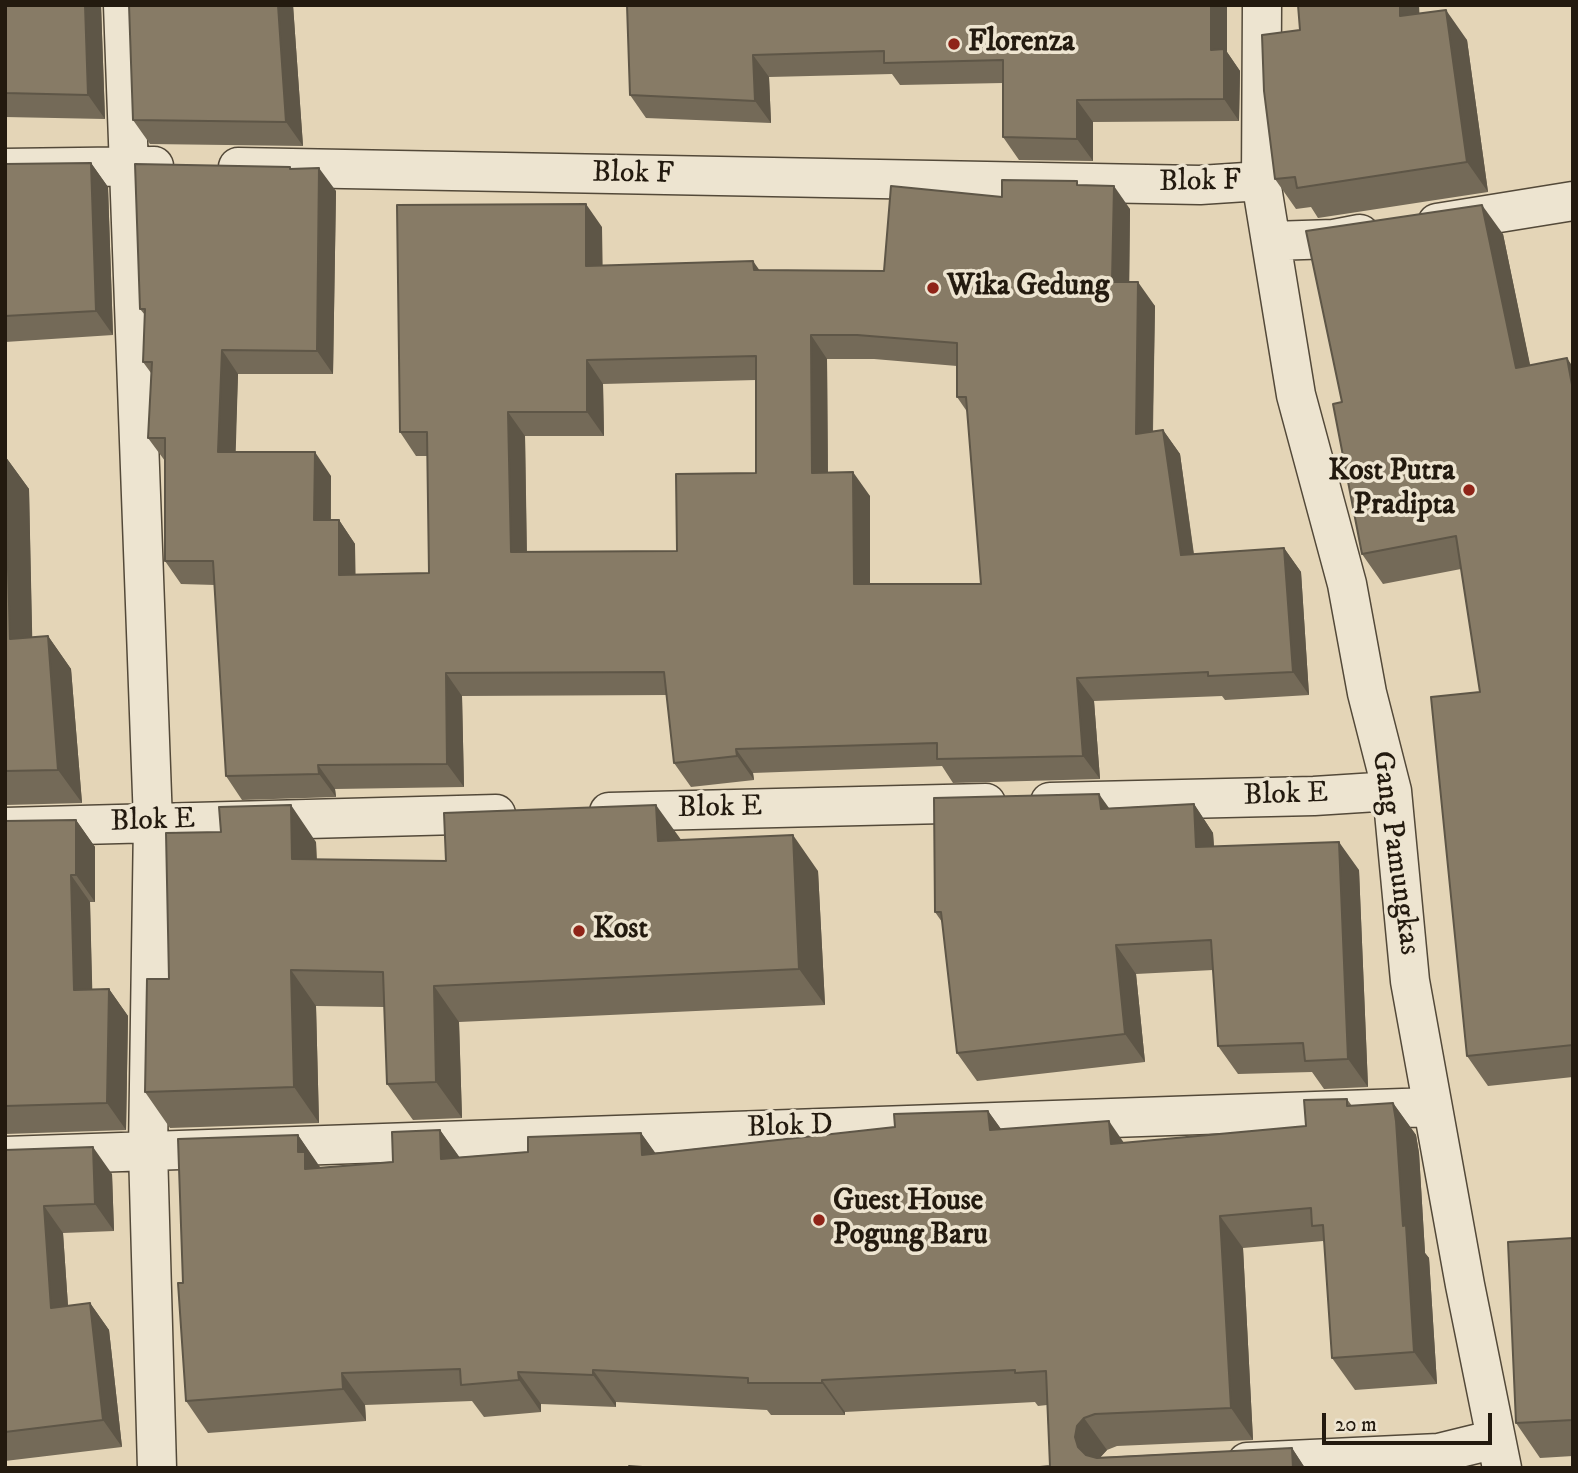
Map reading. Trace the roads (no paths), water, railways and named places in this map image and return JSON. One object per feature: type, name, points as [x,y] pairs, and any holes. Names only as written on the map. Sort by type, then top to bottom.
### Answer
[{"type":"street","points":[[123,5],[153,822],[148,1150],[157,1468]]},
{"type":"street","name":"Gang Pamungkas","points":[[1262,5],[1261,181],[1296,396],[1347,584],[1367,693],[1392,791],[1410,981],[1499,1453]]},
{"type":"street","name":"Blok F","points":[[5,168],[127,165],[1186,185],[1261,181]]},
{"type":"street","points":[[1272,241],[1334,239],[1573,201]]},
{"type":"street","name":"Blok E","points":[[572,812],[1314,796],[1392,791]]},
{"type":"street","name":"Blok E","points":[[5,827],[530,813]]},
{"type":"street","name":"Blok D","points":[[148,1150],[1432,1107]]},
{"type":"street","points":[[5,1156],[148,1150]]},
{"type":"street","points":[[1217,1463],[1439,1453],[1499,1453]]},
{"type":"place","name":"Florenza","points":[[954,44]]},
{"type":"place","name":"Wika Gedung","points":[[933,288]]},
{"type":"place","name":"Kost Putra Pradipta","points":[[1469,490]]},
{"type":"place","name":"Kost","points":[[579,931]]},
{"type":"place","name":"Guest House Pogung Baru","points":[[819,1220]]}]
